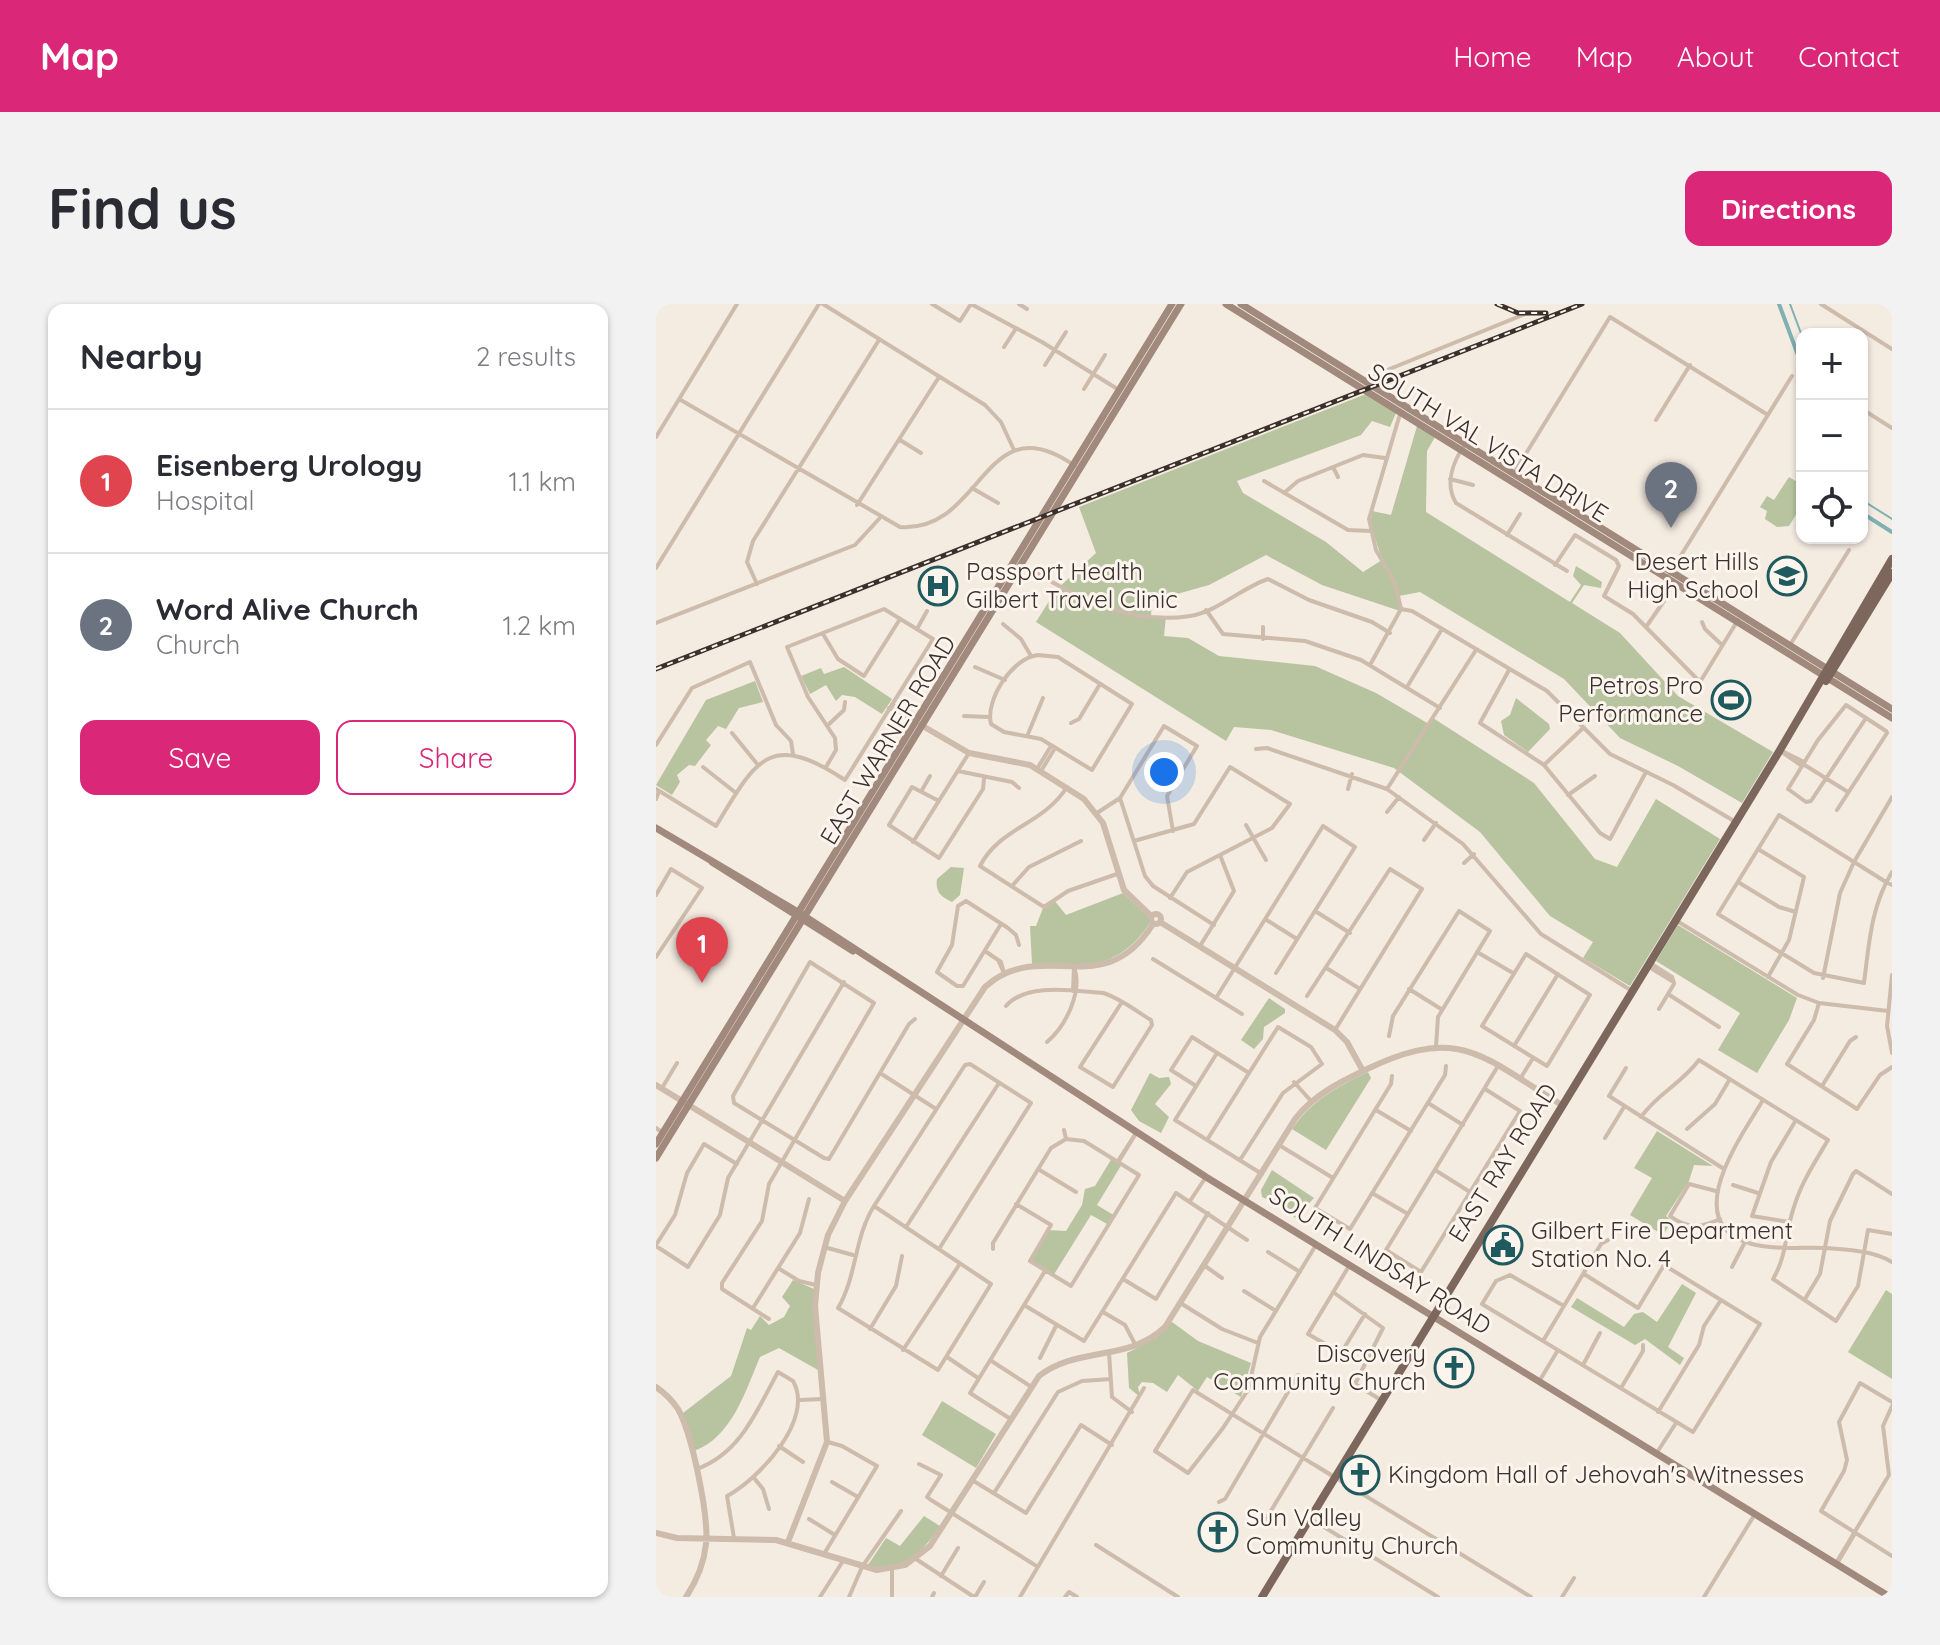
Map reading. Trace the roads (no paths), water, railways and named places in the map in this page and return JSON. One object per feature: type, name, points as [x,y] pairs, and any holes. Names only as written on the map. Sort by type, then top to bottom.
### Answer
[{"type":"main road","name":"EAST WARNER ROAD","points":[[1093,439],[1111,417],[1172,304]]},
{"type":"main road","name":"EAST WARNER ROAD","points":[[656,1158],[750,997],[1093,439],[1119,390],[1181,304]]},
{"type":"main road","name":"SOUTH VAL VISTA DRIVE","points":[[1226,304],[1283,334]]},
{"type":"main road","name":"SOUTH VAL VISTA DRIVE","points":[[1241,304],[1283,334],[1669,575],[1787,643],[1828,673]]},
{"type":"main road","name":"SOUTH VAL VISTA DRIVE","points":[[1349,375],[1376,388],[1403,409]]},
{"type":"main road","points":[[1111,417],[1121,395],[1119,390]]},
{"type":"main road","name":"SOUTH VAL VISTA DRIVE","points":[[1463,447],[1514,474],[1669,575]]},
{"type":"main road","name":"EAST RAY ROAD","points":[[1828,673],[1892,559]]},
{"type":"main road","name":"EAST RAY ROAD","points":[[1262,1597],[1562,1105],[1582,1080],[1632,991],[1780,750],[1892,573]]},
{"type":"main road","points":[[1869,610],[1874,587]]},
{"type":"main road","name":"SOUTH VAL VISTA DRIVE","points":[[1739,618],[1761,636],[1869,699],[1892,718]]},
{"type":"main road","points":[[1761,636],[1787,643]]},
{"type":"main road","name":"SOUTH VAL VISTA DRIVE","points":[[1869,699],[1892,709]]},
{"type":"main road","name":"SOUTH LINDSAY ROAD","points":[[656,828],[742,878],[1206,1177],[1890,1597]]},
{"type":"main road","name":"SOUTH LINDSAY ROAD","points":[[712,862],[800,917]]},
{"type":"main road","points":[[724,872],[742,878]]},
{"type":"main road","name":"EAST WARNER ROAD","points":[[656,1144],[660,1130],[686,1103]]},
{"type":"street","points":[[656,437],[737,304]]},
{"type":"street","points":[[656,568],[821,304],[991,410],[1001,422],[1014,450]]},
{"type":"street","points":[[935,305],[960,321],[971,304],[1055,350],[1119,390]]},
{"type":"street","points":[[1019,304],[1027,309]]},
{"type":"street","points":[[1821,304],[1892,349]]},
{"type":"street","points":[[1363,380],[1530,312]]},
{"type":"street","points":[[1514,474],[1610,317],[1768,415]]},
{"type":"street","points":[[1004,347],[1015,330]]},
{"type":"street","points":[[1045,365],[1066,332]]},
{"type":"street","points":[[757,584],[747,562],[750,548],[879,340]]},
{"type":"street","points":[[1084,389],[1105,355]]},
{"type":"street","points":[[1656,420],[1690,365]]},
{"type":"street","points":[[1376,388],[1377,374]]},
{"type":"street","points":[[1669,575],[1792,376]]},
{"type":"street","points":[[857,505],[939,377]]},
{"type":"street","points":[[679,399],[740,432],[879,518],[900,527],[927,526],[950,513],[994,464],[1014,450],[1049,449],[1076,467]]},
{"type":"street","points":[[1370,665],[1401,609],[1395,583],[1376,550],[1369,519],[1385,458],[1403,409]]},
{"type":"street","points":[[1868,413],[1892,428]]},
{"type":"street","points":[[900,440],[921,453]]},
{"type":"street","points":[[1463,447],[1450,479],[1450,493],[1456,503],[1567,571]]},
{"type":"street","points":[[1284,493],[1298,481],[1363,455],[1385,458]]},
{"type":"street","points":[[1333,467],[1338,477]]},
{"type":"street","points":[[1450,479],[1473,485]]},
{"type":"street","points":[[1264,481],[1348,530],[1371,531]]},
{"type":"street","points":[[972,488],[998,503]]},
{"type":"street","points":[[1507,535],[1520,514]]},
{"type":"street","points":[[656,623],[862,541],[879,518]]},
{"type":"street","points":[[1555,565],[1575,535],[1620,562],[1603,592],[1646,627],[1700,682],[1739,618]]},
{"type":"street","points":[[1787,643],[1849,550]]},
{"type":"street","points":[[1017,562],[1077,597],[1109,610],[1178,616],[1206,610],[1268,579],[1309,600],[1372,622],[1390,633]]},
{"type":"street","points":[[1646,627],[1664,601]]},
{"type":"street","points":[[656,799],[657,790],[716,826],[758,765],[793,754],[809,757],[845,780],[933,639],[884,609],[787,647],[808,697],[836,744],[826,767]]},
{"type":"street","points":[[1401,609],[1442,629],[1547,691],[1610,754],[1736,823]]},
{"type":"street","points":[[1206,610],[1223,634],[1305,641],[1370,665],[1440,708]]},
{"type":"street","points":[[917,629],[927,611]]},
{"type":"street","points":[[823,634],[838,659],[864,676],[900,619]]},
{"type":"street","points":[[1702,622],[1722,645]]},
{"type":"street","points":[[1003,624],[1021,639],[1031,656]]},
{"type":"street","points":[[1263,627],[1263,639]]},
{"type":"street","points":[[1407,687],[1442,629]]},
{"type":"street","points":[[1387,789],[1476,649]]},
{"type":"street","points":[[1031,656],[1058,657],[1132,704],[1092,770],[1028,734],[997,729],[989,717],[1005,680],[1017,663],[1031,656]]},
{"type":"street","points":[[656,745],[692,688],[750,662],[776,725],[791,741],[793,754]]},
{"type":"street","points":[[975,667],[1005,680]]},
{"type":"street","points":[[1509,669],[1479,719],[1544,765],[1600,833],[1610,839],[1646,772]]},
{"type":"street","points":[[1071,723],[1079,719],[1100,684]]},
{"type":"street","points":[[1028,734],[1043,698]]},
{"type":"street","points":[[1837,810],[1887,733],[1862,715],[1843,706],[1789,790],[1810,802],[1826,778],[1862,715],[1869,699]]},
{"type":"street","points":[[827,726],[844,710],[845,702]]},
{"type":"street","points":[[891,706],[969,753],[1020,762],[1067,787],[1097,813],[1105,829],[1117,874],[1129,898],[1155,920],[1335,1030],[1347,1042],[1363,1071]]},
{"type":"street","points":[[964,716],[989,717]]},
{"type":"street","points":[[1097,813],[1120,798],[1164,726],[1197,746],[1167,796],[1173,831]]},
{"type":"street","points":[[1544,765],[1583,728]]},
{"type":"street","points":[[732,733],[758,765]]},
{"type":"street","points":[[1039,770],[1053,747]]},
{"type":"street","points":[[1256,749],[1267,748],[1352,774],[1387,789],[1474,854],[1541,934],[1632,991]]},
{"type":"street","points":[[1780,750],[1848,792]]},
{"type":"street","points":[[913,842],[969,753]]},
{"type":"street","points":[[703,767],[736,793]]},
{"type":"street","points":[[1134,841],[1194,824],[1230,767],[1290,804],[1277,823],[1254,839],[1187,872],[1170,898]]},
{"type":"street","points":[[958,770],[984,779],[1012,782],[1019,788]]},
{"type":"street","points":[[1348,789],[1352,774]]},
{"type":"street","points":[[922,790],[930,776]]},
{"type":"street","points":[[1568,795],[1595,776]]},
{"type":"street","points":[[939,801],[914,786],[890,828],[939,858],[983,789],[984,779]]},
{"type":"street","points":[[1067,787],[1043,815],[992,846],[980,866],[1044,907],[1068,891],[1117,874]]},
{"type":"street","points":[[1387,812],[1399,797]]},
{"type":"street","points":[[1823,978],[1840,893],[1854,862],[1892,797]]},
{"type":"street","points":[[1120,798],[1145,876],[1170,898],[1214,925]]},
{"type":"street","points":[[1892,872],[1886,882],[1874,911],[1864,983],[1823,978],[1718,914],[1779,815],[1886,882],[1892,885]]},
{"type":"street","points":[[1424,840],[1436,823]]},
{"type":"street","points":[[1246,825],[1266,860]]},
{"type":"street","points":[[1216,998],[1323,826],[1355,847],[1276,973]]},
{"type":"street","points":[[1012,886],[1029,867],[1081,841]]},
{"type":"street","points":[[1758,849],[1804,877],[1782,954],[1768,977]]},
{"type":"street","points":[[1464,863],[1474,854]]},
{"type":"street","points":[[1200,946],[1234,891],[1220,855]]},
{"type":"street","points":[[656,895],[671,869],[702,888],[656,957]]},
{"type":"street","points":[[1307,996],[1328,969],[1390,869],[1422,889],[1335,1030]]},
{"type":"street","points":[[1738,882],[1779,907],[1796,912]]},
{"type":"street","points":[[1001,924],[960,987],[937,972],[952,945],[960,903],[966,901],[1014,932],[1019,945]]},
{"type":"street","points":[[1315,911],[1350,933]]},
{"type":"street","points":[[1389,1036],[1393,1016],[1459,911],[1490,931],[1442,1010],[1436,1027],[1436,1046]]},
{"type":"street","points":[[1265,919],[1297,939]]},
{"type":"street","points":[[788,1542],[827,1442],[816,1327],[816,1285],[824,1247],[845,1201],[985,987],[1004,973],[1031,966],[1097,966],[1121,958],[1138,946],[1155,920]]},
{"type":"street","points":[[1676,921],[1798,995],[1819,1003],[1888,1011]]},
{"type":"street","points":[[985,951],[998,960],[1004,973]]},
{"type":"street","points":[[1477,952],[1514,974]]},
{"type":"street","points":[[1526,954],[1590,995],[1547,1066],[1482,1026],[1514,974],[1526,954]]},
{"type":"street","points":[[1153,959],[1242,1014]]},
{"type":"street","points":[[769,1319],[721,1286],[762,1221],[766,1193],[783,1162],[796,1140],[874,1003],[810,962],[732,1100],[763,1121],[796,1140],[829,1159],[909,1024],[915,1019]]},
{"type":"street","points":[[1649,964],[1674,983],[1659,1009]]},
{"type":"street","points":[[1047,1042],[1068,1014],[1074,967]]},
{"type":"street","points":[[1328,969],[1360,989]]},
{"type":"street","points":[[1514,1046],[1558,974]]},
{"type":"street","points":[[1892,975],[1888,1011],[1892,1053]]},
{"type":"street","points":[[737,1164],[704,1144],[687,1173],[675,1215],[656,1246],[688,1267],[720,1215],[728,1178],[737,1164],[763,1121],[844,982]]},
{"type":"street","points":[[1409,989],[1442,1010]]},
{"type":"street","points":[[1006,1006],[1013,998],[1033,991],[1103,993],[1122,1002],[1153,1023],[1113,1087],[1080,1067],[1122,1002]]},
{"type":"street","points":[[1668,994],[1719,1027]]},
{"type":"street","points":[[1819,1003],[1814,1020],[1787,1064],[1857,1109],[1880,1075],[1892,1067]]},
{"type":"street","points":[[1207,1140],[1278,1027],[1311,1047],[1322,1064],[1294,1082],[1273,1106],[1240,1160]]},
{"type":"street","points":[[1196,1086],[1171,1070],[1192,1037],[1249,1073]]},
{"type":"street","points":[[1822,1086],[1850,1041],[1856,1037]]},
{"type":"street","points":[[656,1533],[677,1538],[788,1542],[862,1567],[892,1569],[916,1559],[930,1546],[1030,1386],[1048,1369],[1066,1359],[1136,1347],[1156,1336],[1182,1304],[1279,1145],[1311,1101],[1363,1071],[1407,1051],[1436,1046],[1463,1049],[1498,1066],[1562,1105]]},
{"type":"street","points":[[1217,1053],[1175,1120],[1262,1174]]},
{"type":"street","points":[[1520,1079],[1533,1058]]},
{"type":"street","points":[[1641,1117],[1651,1102],[1684,1081],[1699,1060],[1828,1140],[1801,1188],[1789,1222],[1786,1245],[1773,1279],[1836,1321],[1858,1286],[1868,1230],[1892,1234]]},
{"type":"street","points":[[677,1063],[659,1086],[845,1201]]},
{"type":"street","points":[[874,1206],[991,1284],[938,1370],[838,1308],[848,1289],[854,1255],[874,1206],[967,1063],[1031,1103],[939,1249]]},
{"type":"street","points":[[1392,1076],[1376,1110],[1315,1208],[1350,1229],[1428,1103],[1446,1066]]},
{"type":"street","points":[[1485,1089],[1520,1111],[1421,1272],[1386,1250],[1498,1066]]},
{"type":"street","points":[[1626,1068],[1606,1095],[1724,1169]]},
{"type":"street","points":[[880,1073],[936,1109]]},
{"type":"street","points":[[1687,1129],[1715,1104],[1730,1079]]},
{"type":"street","points":[[1294,1082],[1311,1101]]},
{"type":"street","points":[[906,1227],[999,1083]]},
{"type":"street","points":[[1763,1100],[1724,1169],[1716,1191],[1720,1219],[1745,1242],[1865,1251],[1892,1262]]},
{"type":"street","points":[[1428,1103],[1463,1125]]},
{"type":"street","points":[[1605,1138],[1624,1107]]},
{"type":"street","points":[[1376,1110],[1411,1131]]},
{"type":"street","points":[[1789,1222],[1752,1216],[1771,1162],[1796,1120]]},
{"type":"street","points":[[1064,1130],[1066,1139]]},
{"type":"street","points":[[1118,1162],[1136,1133]]},
{"type":"street","points":[[993,1249],[993,1243],[1016,1204],[1051,1148],[1066,1139],[1084,1141],[1139,1175],[1071,1286],[1030,1261],[1051,1225],[1016,1204]]},
{"type":"street","points":[[1279,1145],[1333,1178]]},
{"type":"street","points":[[1038,1169],[1076,1192]]},
{"type":"street","points":[[1435,1170],[1470,1192]]},
{"type":"street","points":[[1805,1299],[1820,1274],[1833,1211],[1856,1171],[1892,1194]]},
{"type":"street","points":[[1190,1201],[1206,1177]]},
{"type":"street","points":[[1716,1191],[1689,1184],[1670,1216],[1687,1226],[1701,1229],[1720,1219]]},
{"type":"street","points":[[1733,1185],[1758,1193]]},
{"type":"street","points":[[1024,1305],[1084,1341],[1176,1193],[1247,1240]]},
{"type":"street","points":[[1372,1193],[1408,1214]]},
{"type":"street","points":[[753,1308],[800,1233],[809,1199]]},
{"type":"street","points":[[1123,1279],[1156,1299],[1208,1213]]},
{"type":"street","points":[[1543,1341],[1608,1240]]},
{"type":"street","points":[[1732,1267],[1745,1242]]},
{"type":"street","points":[[1316,1245],[1258,1343],[1248,1390],[1232,1415],[1188,1473],[1155,1451],[1193,1390],[1232,1415],[1264,1437],[1531,1597]]},
{"type":"street","points":[[824,1247],[854,1255]]},
{"type":"street","points":[[1268,1252],[1300,1272]]},
{"type":"street","points":[[870,1329],[896,1286],[902,1256]]},
{"type":"street","points":[[903,1350],[959,1264]]},
{"type":"street","points":[[1564,1306],[1510,1275],[1496,1281],[1482,1304],[1693,1432],[1760,1324],[1664,1265],[1638,1308],[1584,1274]]},
{"type":"street","points":[[1205,1266],[1222,1278]]},
{"type":"street","points":[[1349,1266],[1308,1334],[1341,1353],[1365,1314]]},
{"type":"street","points":[[778,1268],[799,1281],[816,1285]]},
{"type":"street","points":[[1009,1418],[970,1393],[1045,1271]]},
{"type":"street","points":[[1244,1291],[1276,1311]]},
{"type":"street","points":[[1333,1292],[1383,1328],[1355,1384],[1381,1400]]},
{"type":"street","points":[[1658,1412],[1699,1345],[1704,1326],[1721,1300]]},
{"type":"street","points":[[1182,1304],[1222,1329],[1258,1343]]},
{"type":"street","points":[[1103,1312],[1125,1325],[1136,1347]]},
{"type":"street","points":[[1040,1358],[1056,1326]]},
{"type":"street","points":[[1583,1365],[1600,1333]]},
{"type":"street","points":[[1621,1388],[1643,1351],[1643,1345]]},
{"type":"street","points":[[1538,1382],[1558,1350]]},
{"type":"street","points":[[1109,1353],[1112,1397],[1132,1412]]},
{"type":"street","points":[[947,1357],[979,1378]]},
{"type":"street","points":[[990,1360],[1030,1386]]},
{"type":"street","points":[[695,1470],[718,1461],[736,1443],[778,1372],[793,1381],[800,1400],[798,1412],[779,1446],[754,1478],[727,1496],[734,1538]]},
{"type":"street","points":[[1219,1502],[1225,1499],[1264,1437],[1298,1375]]},
{"type":"street","points":[[994,1493],[1058,1392],[1082,1381],[1111,1379]]},
{"type":"street","points":[[1836,1563],[1855,1533],[1889,1475],[1883,1426],[1892,1404],[1860,1383],[1839,1422],[1847,1460],[1844,1471],[1821,1511],[1855,1533],[1892,1556]]},
{"type":"street","points":[[656,1387],[670,1398],[681,1416],[703,1504],[706,1538],[700,1568],[686,1597]]},
{"type":"street","points":[[1020,1597],[1144,1388]]},
{"type":"street","points":[[800,1400],[823,1399]]},
{"type":"street","points":[[1266,1519],[1333,1408]]},
{"type":"street","points":[[1656,1454],[1676,1423]]},
{"type":"street","points":[[972,1480],[1026,1513],[1081,1425],[1112,1445]]},
{"type":"street","points":[[824,1554],[877,1466],[842,1446],[827,1442]]},
{"type":"street","points":[[779,1446],[803,1462]]},
{"type":"street","points":[[919,1464],[941,1475],[927,1497],[1038,1567]]},
{"type":"street","points":[[754,1478],[763,1489],[769,1509]]},
{"type":"street","points":[[832,1482],[858,1497]]},
{"type":"street","points":[[849,1597],[862,1567],[901,1511]]},
{"type":"street","points":[[1704,1597],[1755,1514]]},
{"type":"street","points":[[809,1519],[835,1535]]},
{"type":"street","points":[[1310,1519],[1438,1597]]},
{"type":"street","points":[[1096,1545],[1178,1597]]},
{"type":"street","points":[[941,1576],[958,1548]]},
{"type":"street","points":[[916,1559],[975,1597],[984,1582]]},
{"type":"street","points":[[820,1597],[843,1561]]},
{"type":"street","points":[[892,1569],[892,1597]]},
{"type":"street","points":[[1562,1597],[1574,1578]]},
{"type":"street","points":[[1067,1594],[1077,1597]]},
{"type":"waterway","points":[[1779,304],[1796,350]]},
{"type":"waterway","points":[[1790,304],[1799,328]]},
{"type":"waterway","points":[[1868,504],[1892,519]]},
{"type":"waterway","points":[[1868,517],[1892,532]]},
{"type":"railway","points":[[1497,304],[1518,313],[1546,313]]},
{"type":"railway","points":[[656,669],[1582,304]]},
{"type":"place","name":"Word Alive Church","points":[[1671,528]]},
{"type":"place","name":"Desert Hills High School","points":[[1787,576]]},
{"type":"place","name":"Passport Health Gilbert Travel Clinic","points":[[938,586]]},
{"type":"place","name":"Petros Pro Performance","points":[[1731,700]]},
{"type":"place","name":"Eisenberg Urology","points":[[702,983]]},
{"type":"place","name":"Gilbert Fire Department Station No. 4","points":[[1503,1245]]},
{"type":"place","name":"Discovery Community Church","points":[[1454,1368]]},
{"type":"place","name":"Kingdom Hall of Jehovah's Witnesses","points":[[1360,1475]]},
{"type":"place","name":"Sun Valley Community Church","points":[[1218,1532]]}]
